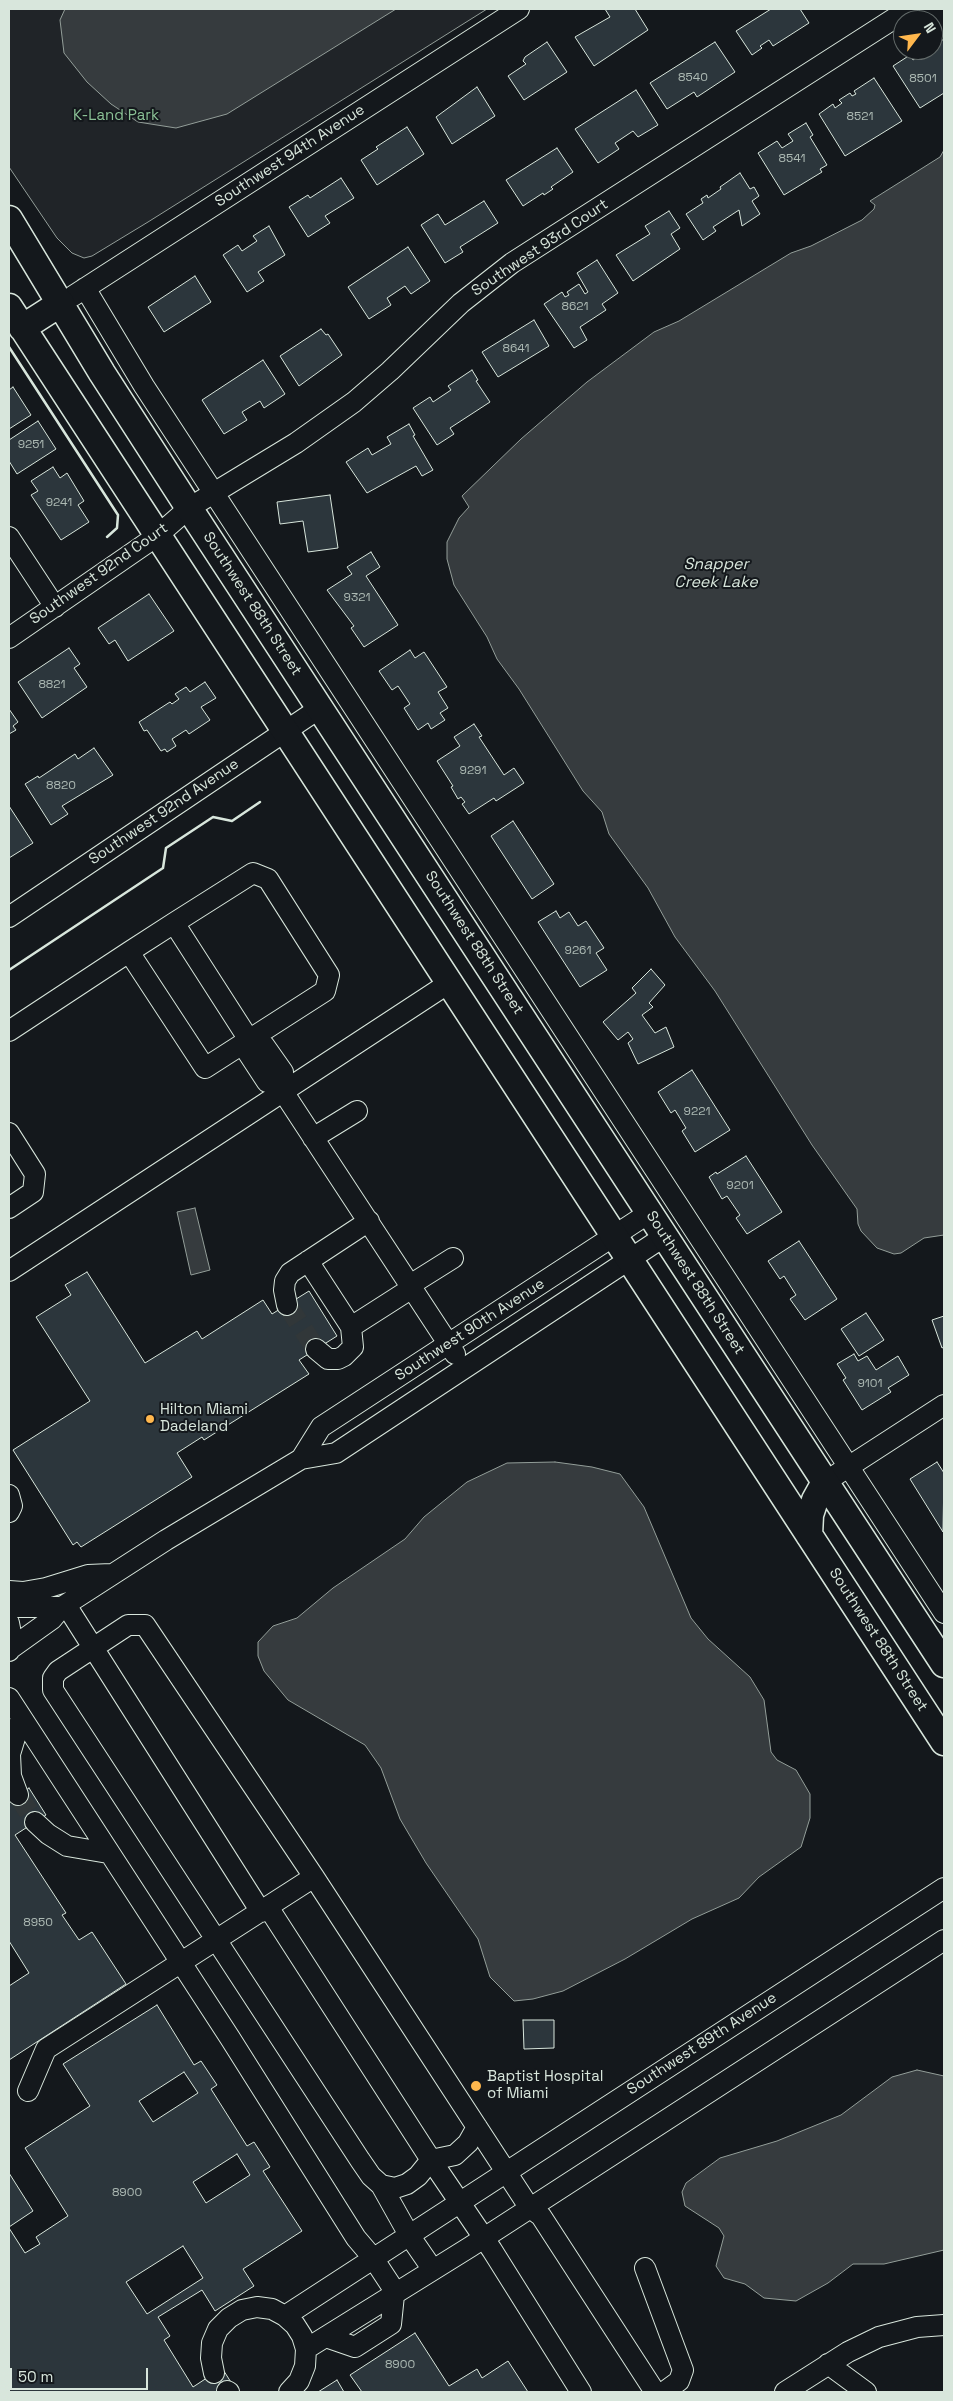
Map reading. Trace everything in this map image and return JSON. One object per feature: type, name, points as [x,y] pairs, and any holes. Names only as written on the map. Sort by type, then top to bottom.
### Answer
[{"type":"main road","name":"Southwest 88th Street","points":[[9,218],[102,373],[189,508],[944,1664]]},
{"type":"main road","points":[[15,318],[61,303]]},
{"type":"main road","name":"Southwest 88th Street","points":[[15,318],[944,1742]]},
{"type":"main road","points":[[809,1535],[810,1515],[815,1500],[825,1482]]},
{"type":"street","name":"Southwest 94th Avenue","points":[[61,303],[519,9]]},
{"type":"street","name":"Southwest 93rd Court","points":[[189,508],[296,443],[354,402],[390,371],[461,303],[512,263],[909,9]]},
{"type":"street","name":"Southwest 88th Street","points":[[85,288],[121,350],[944,1613]]},
{"type":"street","name":"Southwest 92nd Court","points":[[9,638],[156,536],[189,508]]},
{"type":"street","points":[[9,537],[55,606]]},
{"type":"street","name":"Southwest 92nd Avenue","points":[[9,917],[320,708]]},
{"type":"street","points":[[9,1031],[174,923],[252,873],[268,879],[329,974],[325,991],[206,1068],[130,952]]},
{"type":"street","points":[[174,923],[250,1041],[248,1053],[267,1082],[282,1089],[464,1368]]},
{"type":"street","points":[[9,1271],[282,1089],[449,984]]},
{"type":"street","points":[[313,1138],[357,1111]]},
{"type":"street","points":[[9,1134],[35,1174],[33,1192],[9,1208]]},
{"type":"street","name":"Southwest 90th Avenue","points":[[302,1459],[320,1427],[649,1213]]},
{"type":"street","points":[[287,1305],[284,1297],[285,1281],[290,1273],[368,1221]]},
{"type":"street","name":"Southwest 90th Avenue","points":[[9,1650],[52,1620],[64,1606],[113,1574],[218,1508],[302,1459],[336,1453],[665,1236]]},
{"type":"street","points":[[351,1327],[453,1258]]},
{"type":"street","points":[[308,1261],[351,1327],[353,1347],[338,1360],[328,1359],[316,1349]]},
{"type":"street","points":[[825,1482],[944,1405]]},
{"type":"street","points":[[9,1495],[12,1506],[9,1512]]},
{"type":"street","name":"Southwest 90th Avenue","points":[[9,1591],[23,1592],[46,1588],[88,1575],[113,1574]]},
{"type":"street","points":[[9,1607],[64,1606],[484,2238],[581,2392]]},
{"type":"street","points":[[9,1623],[12,1639],[9,1650]]},
{"type":"street","points":[[433,2270],[409,2234],[381,2185],[371,2176],[360,2160],[53,1690],[53,1678],[58,1671],[128,1625],[146,1625],[314,1877],[529,2207],[541,2216],[656,2392],[679,2381],[683,2370],[646,2268]]},
{"type":"street","points":[[9,1698],[356,2238],[373,2258],[395,2294]]},
{"type":"street","points":[[18,1796],[10,1776],[10,1754],[21,1718]]},
{"type":"street","points":[[35,1822],[48,1834],[67,1846],[108,1853]]},
{"type":"street","points":[[28,2091],[46,2049],[218,1941],[314,1877]]},
{"type":"street","name":"Southwest 89th Avenue","points":[[285,2316],[944,1888]]},
{"type":"street","points":[[306,2349],[484,2238],[529,2207],[944,1940]]},
{"type":"street","points":[[381,2185],[395,2188],[407,2184],[418,2176],[431,2160],[455,2155],[462,2151],[477,2127]]},
{"type":"street","points":[[214,2373],[211,2358],[212,2343],[218,2329],[229,2318],[242,2310],[257,2307],[272,2309],[285,2316],[295,2325],[306,2349],[305,2366],[299,2381],[289,2392]]},
{"type":"street","points":[[784,2392],[828,2364],[879,2337],[917,2327],[944,2325]]},
{"type":"street","points":[[828,2364],[866,2392]]},
{"type":"green space","name":"K-Land Park","points":[[9,9],[487,9],[148,222],[92,256],[84,258],[72,253],[57,238],[9,167]]},
{"type":"water","points":[[65,9],[396,9],[227,114],[176,128],[138,122],[111,104],[87,82],[64,53],[60,20]]},
{"type":"water","name":"Snapper Creek Lake","points":[[944,150],[944,1235],[924,1238],[901,1253],[894,1254],[877,1248],[861,1231],[858,1224],[857,1209],[812,1145],[715,991],[675,937],[648,888],[609,834],[602,812],[583,791],[519,689],[497,659],[487,637],[454,585],[447,559],[447,542],[459,518],[469,507],[462,496],[521,439],[587,382],[654,332],[679,321],[791,253],[811,246],[862,220],[874,209],[875,205],[870,201],[940,157]]},
{"type":"water","points":[[195,1208],[210,1270],[191,1275],[177,1212]]},
{"type":"water","points":[[555,1462],[592,1467],[620,1474],[644,1507],[691,1618],[708,1639],[750,1677],[764,1700],[771,1752],[777,1760],[796,1770],[810,1794],[810,1818],[801,1847],[759,1877],[739,1898],[692,1919],[625,1959],[563,1991],[533,1999],[514,2001],[490,1977],[478,1939],[426,1863],[400,1819],[381,1768],[365,1745],[288,1700],[264,1671],[258,1656],[258,1642],[273,1626],[297,1618],[333,1588],[405,1539],[424,1517],[467,1482],[507,1463]]},
{"type":"water","points":[[917,2070],[944,2076],[944,2250],[884,2264],[853,2264],[828,2283],[796,2301],[764,2298],[745,2284],[724,2278],[716,2266],[724,2236],[719,2228],[685,2206],[682,2192],[686,2183],[720,2158],[777,2141],[841,2115],[892,2077]]},
{"type":"building","points":[[605,9],[635,9],[648,30],[594,66],[575,37],[610,17]]},
{"type":"building","points":[[771,9],[800,9],[809,23],[773,46],[769,40],[752,55],[736,31]]},
{"type":"building","points":[[943,40],[944,93],[920,108],[893,66],[902,60],[943,60]]},
{"type":"building","points":[[547,42],[567,72],[524,100],[508,76],[526,64],[523,61],[525,57]]},
{"type":"building","points":[[715,42],[735,72],[697,97],[694,92],[667,109],[650,83]]},
{"type":"building","points":[[874,78],[902,121],[845,156],[819,114],[833,104],[835,108],[842,103],[839,100],[850,93],[852,96],[856,94],[854,91]]},
{"type":"building","points":[[477,87],[495,116],[452,144],[436,117]]},
{"type":"building","points":[[636,90],[658,125],[638,137],[633,131],[615,143],[619,149],[598,163],[575,129]]},
{"type":"building","points":[[806,123],[813,135],[810,137],[827,165],[820,169],[822,172],[784,195],[758,153],[777,141],[782,148],[793,141],[788,134]]},
{"type":"building","points":[[407,127],[424,154],[377,185],[361,160],[378,149],[376,147]]},
{"type":"building","points":[[557,148],[573,172],[551,187],[553,189],[523,206],[506,180]]},
{"type":"building","points":[[740,173],[750,189],[754,187],[759,196],[752,201],[760,214],[742,226],[739,210],[713,227],[716,231],[703,240],[686,214],[703,203],[701,199],[707,195],[708,198]]},
{"type":"building","points":[[341,178],[354,198],[325,216],[330,223],[308,237],[289,207],[308,195],[310,198]]},
{"type":"building","points":[[484,201],[498,223],[460,247],[463,252],[445,263],[421,225],[438,214],[445,225]]},
{"type":"building","points":[[669,211],[680,228],[671,234],[680,249],[633,281],[616,255],[650,234],[645,226]]},
{"type":"building","points":[[269,226],[285,255],[258,272],[264,281],[247,292],[223,255],[238,245],[242,251],[257,241],[253,236]]},
{"type":"building","points":[[408,247],[430,281],[411,294],[405,286],[387,298],[391,305],[369,319],[348,287]]},
{"type":"building","points":[[597,260],[618,293],[602,304],[606,310],[580,327],[587,340],[574,348],[544,304],[562,292],[565,297],[569,295],[567,292],[579,284],[585,294],[588,292],[577,273]]},
{"type":"building","points":[[195,276],[211,302],[164,332],[148,307]]},
{"type":"building","points":[[534,320],[549,346],[498,377],[482,352]]},
{"type":"building","points":[[321,329],[326,335],[328,334],[342,355],[299,386],[280,356]]},
{"type":"building","points":[[263,360],[285,394],[264,408],[260,401],[242,412],[247,420],[224,434],[202,400]]},
{"type":"building","points":[[472,370],[478,380],[476,381],[490,402],[450,428],[454,434],[437,445],[413,408],[430,397],[433,402],[451,390],[448,386]]},
{"type":"building","points":[[13,387],[31,415],[9,429],[9,390]]},
{"type":"building","points":[[38,421],[56,449],[17,474],[9,461],[9,440]]},
{"type":"building","points":[[409,424],[415,435],[413,436],[433,470],[422,476],[416,466],[367,493],[346,462],[368,448],[372,455],[391,444],[387,437]]},
{"type":"building","points":[[53,467],[60,478],[67,473],[84,501],[78,505],[89,522],[61,540],[31,495],[38,491],[31,481]]},
{"type":"building","points":[[330,495],[338,548],[308,552],[303,521],[280,524],[277,502]]},
{"type":"building","points":[[371,552],[380,567],[366,576],[398,625],[364,647],[351,628],[354,626],[327,590],[352,574],[347,567]]},
{"type":"building","points":[[149,594],[174,631],[128,661],[115,640],[109,644],[98,628]]},
{"type":"building","points":[[69,648],[80,664],[74,668],[87,687],[42,718],[18,682]]},
{"type":"building","points":[[410,650],[415,658],[424,652],[447,687],[438,692],[448,708],[440,713],[445,720],[431,729],[428,723],[418,730],[404,708],[410,704],[398,686],[392,690],[379,671]]},
{"type":"building","points":[[205,682],[216,698],[201,707],[210,720],[189,734],[186,730],[172,739],[176,746],[167,752],[165,749],[161,751],[147,730],[144,731],[139,722],[170,702],[172,704],[179,699],[175,694],[186,687],[190,692]]},
{"type":"building","points":[[9,709],[18,722],[13,726],[16,730],[9,734]]},
{"type":"building","points":[[474,724],[482,736],[479,737],[504,775],[514,768],[524,783],[496,801],[494,798],[469,814],[462,804],[465,802],[461,797],[458,799],[451,787],[453,786],[437,761],[460,746],[454,737]]},
{"type":"building","points":[[94,748],[113,775],[62,806],[68,814],[51,825],[25,784],[38,776],[39,778],[75,754],[78,759]]},
{"type":"building","points":[[9,806],[33,843],[9,858]]},
{"type":"building","points":[[513,821],[554,884],[532,899],[491,836]]},
{"type":"building","points":[[556,911],[560,918],[569,912],[578,926],[586,921],[604,948],[596,953],[607,970],[580,987],[538,922]]},
{"type":"building","points":[[651,969],[665,985],[649,1003],[653,1007],[642,1015],[655,1033],[666,1027],[674,1047],[638,1064],[628,1043],[633,1039],[628,1032],[618,1040],[603,1022],[636,993],[632,988]]},
{"type":"building","points":[[692,1070],[730,1130],[695,1152],[682,1131],[686,1128],[675,1110],[671,1113],[658,1092]]},
{"type":"building","points":[[746,1156],[782,1212],[747,1234],[736,1218],[740,1215],[727,1196],[722,1199],[709,1177]]},
{"type":"building","points":[[799,1241],[837,1299],[805,1320],[790,1299],[796,1295],[784,1276],[780,1279],[768,1261]]},
{"type":"building","name":"Hilton Miami Dadeland","points":[[87,1272],[145,1363],[197,1331],[202,1339],[263,1300],[272,1314],[309,1291],[337,1336],[299,1360],[309,1374],[204,1440],[202,1437],[177,1453],[192,1477],[81,1547],[77,1542],[73,1545],[13,1450],[90,1401],[36,1317],[71,1295],[65,1285]]},
{"type":"building","points":[[866,1313],[884,1340],[859,1356],[841,1329]]},
{"type":"building","points":[[944,1316],[944,1347],[942,1348],[932,1320]]},
{"type":"building","points":[[854,1354],[858,1361],[867,1356],[876,1370],[898,1356],[909,1375],[888,1388],[891,1392],[862,1410],[843,1380],[846,1378],[837,1364]]},
{"type":"building","points":[[937,1462],[944,1473],[943,1532],[910,1479]]},
{"type":"building","points":[[29,1788],[46,1815],[15,1835],[66,1913],[62,1915],[79,1940],[92,1932],[126,1984],[9,2060],[9,1986],[29,1973],[9,1941],[9,1802]]},
{"type":"building","points":[[157,2005],[194,2065],[201,2061],[217,2085],[211,2089],[247,2146],[254,2142],[270,2167],[263,2171],[302,2231],[243,2269],[254,2286],[215,2311],[202,2290],[158,2317],[170,2336],[164,2340],[193,2387],[222,2368],[234,2387],[225,2392],[9,2392],[9,2228],[25,2253],[40,2244],[36,2237],[68,2216],[25,2148],[90,2106],[63,2064]],"holes":[[[184,2072],[198,2093],[153,2122],[139,2101]],[[237,2154],[250,2175],[206,2203],[193,2182]],[[183,2246],[203,2278],[147,2314],[126,2282]]]},
{"type":"building","points":[[523,2020],[554,2020],[554,2048],[524,2049]]},
{"type":"building","points":[[9,2173],[33,2211],[9,2227]]},
{"type":"building","points":[[415,2333],[449,2386],[477,2369],[482,2378],[508,2361],[528,2392],[362,2392],[350,2375]]},
{"type":"building","points":[[337,2380],[344,2392],[318,2392]]},
{"type":"tunnel","points":[[287,1305],[316,1349]]},
{"type":"tunnel","points":[[18,1795],[35,1822]]},
{"type":"wall","points":[[9,347],[118,515],[117,528],[107,537]]},
{"type":"wall","points":[[9,970],[163,868],[166,848],[213,817],[232,821],[260,802]]},
{"type":"place","name":"Hilton Miami Dadeland","points":[[150,1419]]},
{"type":"place","name":"Baptist Hospital of Miami","points":[[476,2086]]}]
